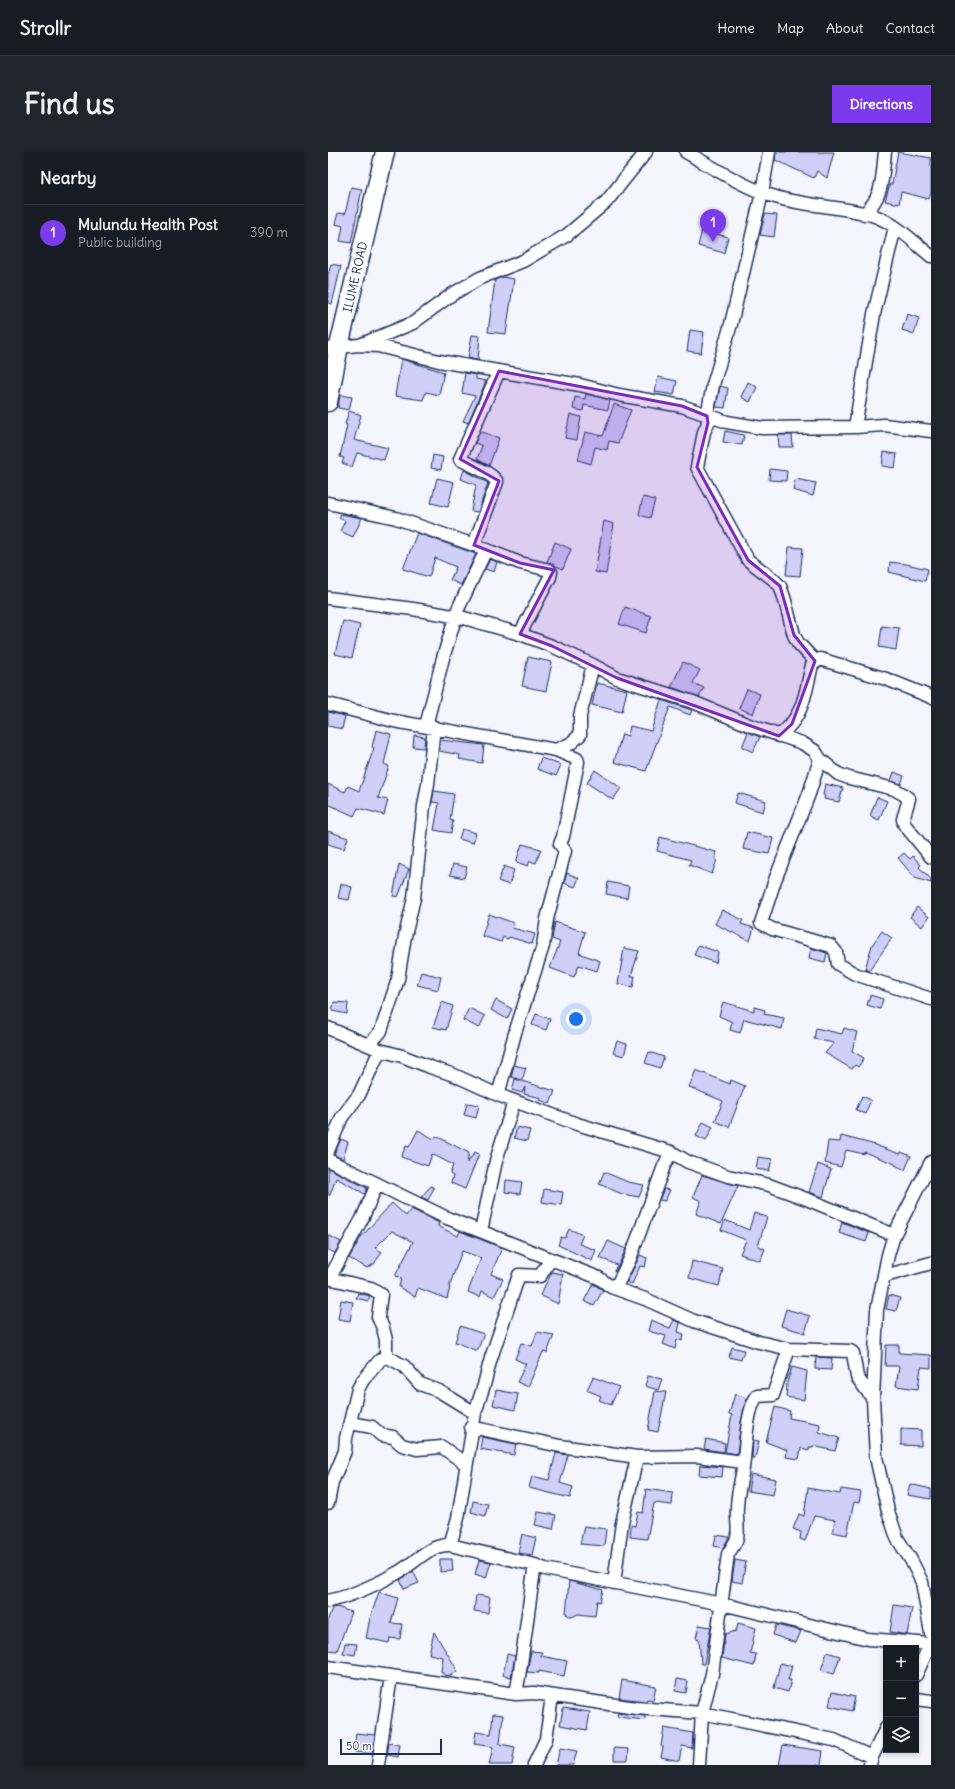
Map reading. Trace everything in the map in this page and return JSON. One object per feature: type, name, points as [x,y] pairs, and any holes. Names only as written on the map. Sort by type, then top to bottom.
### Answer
[{"type":"street","name":"ILUME ROAD","points":[[328,402],[333,347],[385,152]]},
{"type":"street","points":[[359,345],[412,323],[430,312],[452,295],[480,278],[523,261],[567,235],[606,202],[646,152]]},
{"type":"street","points":[[686,152],[716,170],[762,193],[817,206],[877,217],[895,227],[931,256]]},
{"type":"street","points":[[769,152],[762,193],[731,324],[713,385],[707,416],[708,422],[704,432],[697,467],[713,499],[732,529],[748,560],[780,586],[794,635],[798,643],[816,661]]},
{"type":"street","points":[[864,214],[876,201],[880,191],[885,152]]},
{"type":"street","points":[[855,427],[874,314],[895,227]]},
{"type":"street","points":[[333,347],[359,345],[378,346],[439,361],[580,385],[619,395],[682,406],[727,422],[762,428],[855,427],[884,425],[931,431]]},
{"type":"street","points":[[474,545],[497,482],[495,478],[460,459],[499,371]]},
{"type":"street","points":[[328,504],[396,518],[474,545],[520,563],[544,568],[551,572],[520,634]]},
{"type":"street","points":[[328,1151],[342,1118],[358,1095],[398,979],[404,936],[414,898],[424,806],[428,784],[430,726],[441,665],[460,603],[486,550]]},
{"type":"street","points":[[328,598],[413,609],[456,617],[520,634],[552,646],[617,678],[693,702],[779,736],[802,743],[812,749],[820,759],[838,774],[894,789],[907,796],[908,803],[904,814],[904,824],[931,857]]},
{"type":"street","points":[[779,736],[798,717],[812,665],[820,659],[886,679],[931,697]]},
{"type":"street","points":[[556,750],[570,744],[580,734],[580,716],[593,665]]},
{"type":"street","points":[[328,704],[394,721],[430,726],[556,750],[574,757],[578,762],[563,837],[560,844],[566,851],[547,919],[543,946],[517,1026],[498,1095]]},
{"type":"street","points":[[820,759],[809,794],[775,880],[761,924],[772,929],[831,946],[836,952],[838,964],[855,974],[931,999]]},
{"type":"street","points":[[328,1028],[375,1048],[454,1075],[514,1101],[577,1124],[671,1152],[688,1162],[722,1173],[769,1185],[894,1235]]},
{"type":"street","points":[[481,1231],[496,1162],[514,1101]]},
{"type":"street","points":[[611,1287],[618,1283],[630,1259],[664,1166],[671,1152]]},
{"type":"street","points":[[328,1160],[448,1218],[599,1278],[611,1287],[645,1299],[694,1321],[759,1342],[789,1349],[850,1351],[853,1353],[857,1377],[873,1399]]},
{"type":"street","points":[[931,1162],[894,1235],[888,1255],[877,1310],[873,1399],[876,1457],[888,1511],[897,1538],[912,1560],[922,1582],[931,1633]]},
{"type":"street","points":[[377,1184],[362,1220],[328,1279],[371,1288],[381,1294],[378,1317],[386,1340],[386,1356]]},
{"type":"street","points":[[450,1545],[458,1518],[471,1427],[491,1358],[519,1275],[540,1276],[551,1259]]},
{"type":"street","points":[[885,1276],[931,1263]]},
{"type":"street","points":[[699,1765],[702,1713],[712,1674],[728,1554],[737,1537],[736,1515],[738,1490],[743,1474],[745,1443],[755,1400],[760,1395],[773,1395],[789,1349]]},
{"type":"street","points":[[386,1356],[404,1366],[420,1384],[439,1391],[475,1413]]},
{"type":"street","points":[[328,1503],[332,1482],[345,1451],[346,1438],[358,1389],[363,1380],[380,1360],[386,1356]]},
{"type":"street","points":[[350,1423],[372,1427],[381,1435],[393,1437],[402,1445],[417,1449],[442,1448],[466,1464]]},
{"type":"street","points":[[471,1427],[560,1446],[637,1457],[697,1456],[743,1462]]},
{"type":"street","points":[[614,1583],[622,1523],[637,1457]]},
{"type":"street","points":[[328,1601],[385,1579],[409,1566],[429,1550],[439,1546],[450,1545],[535,1565],[545,1569],[722,1604],[868,1639],[931,1644]]},
{"type":"street","points":[[516,1694],[525,1646],[529,1600],[535,1565]]},
{"type":"street","points":[[919,1668],[926,1653],[931,1649]]},
{"type":"street","points":[[328,1667],[516,1694],[534,1693],[636,1708],[702,1713],[834,1740],[871,1761],[883,1735]]},
{"type":"street","points":[[378,1765],[391,1676]]},
{"type":"street","points":[[534,1765],[546,1739],[552,1696]]},
{"type":"street","points":[[919,1700],[931,1702]]},
{"type":"highlighted area","points":[[499,371],[682,406],[707,416],[708,423],[697,467],[748,560],[780,586],[794,635],[815,661],[792,724],[779,736],[617,678],[552,646],[520,634],[554,570],[520,563],[474,545],[499,481],[460,459]]},
{"type":"building","points":[[776,152],[834,152],[827,178],[817,171],[814,178],[775,160]]},
{"type":"building","points":[[898,152],[931,158],[931,192],[929,199],[901,192],[899,204],[885,201],[890,184],[892,184]]},
{"type":"building","points":[[351,187],[362,189],[351,243],[340,241],[343,226],[335,224],[338,213],[345,214]]},
{"type":"building","points":[[765,214],[777,215],[774,237],[760,235]]},
{"type":"building","points":[[702,230],[728,237],[724,253],[698,246]]},
{"type":"building","points":[[331,264],[341,266],[332,304],[328,303],[328,275]]},
{"type":"building","points":[[502,277],[514,279],[506,334],[488,332],[495,280]]},
{"type":"building","points":[[907,314],[919,318],[914,334],[902,330]]},
{"type":"building","points":[[690,330],[704,332],[701,353],[687,351]]},
{"type":"building","points":[[472,335],[480,336],[478,360],[468,358]]},
{"type":"building","points":[[401,359],[444,372],[439,395],[426,392],[423,400],[395,396]]},
{"type":"building","points":[[465,373],[476,375],[476,379],[486,381],[468,423],[463,421],[475,396],[462,393]]},
{"type":"building","points":[[658,377],[677,381],[674,395],[655,392]]},
{"type":"building","points":[[748,382],[757,387],[750,402],[741,397]]},
{"type":"building","points":[[720,386],[728,388],[725,408],[716,407]]},
{"type":"building","points":[[586,394],[610,400],[608,410],[584,405],[583,411],[573,409],[575,397],[585,399]]},
{"type":"building","points":[[340,395],[352,397],[349,410],[338,408]]},
{"type":"building","points":[[614,404],[631,410],[618,443],[609,441],[607,450],[595,447],[591,464],[578,460],[585,432],[603,436]]},
{"type":"building","points":[[349,411],[361,415],[354,440],[388,448],[384,460],[357,453],[352,467],[342,463],[344,458],[340,457],[347,425],[345,424]]},
{"type":"building","points":[[570,414],[581,417],[577,440],[565,438]]},
{"type":"building","points":[[480,431],[499,438],[489,466],[477,459],[482,446],[475,443]]},
{"type":"building","points":[[725,431],[744,435],[742,445],[723,442]]},
{"type":"building","points":[[778,435],[792,435],[793,447],[779,447]]},
{"type":"building","points":[[884,452],[897,454],[895,468],[882,466]]},
{"type":"building","points":[[433,455],[443,457],[441,470],[431,468]]},
{"type":"building","points":[[770,469],[787,471],[786,481],[769,480]]},
{"type":"building","points":[[464,470],[488,483],[478,512],[471,511],[476,485],[461,479]]},
{"type":"building","points":[[437,478],[454,482],[448,507],[431,503]]},
{"type":"building","points":[[795,479],[816,483],[813,496],[793,490]]},
{"type":"building","points":[[643,497],[655,500],[650,518],[639,515]]},
{"type":"building","points":[[341,514],[362,518],[353,537],[340,531],[345,521],[339,518]]},
{"type":"building","points":[[604,521],[614,524],[606,574],[595,572]]},
{"type":"building","points":[[417,533],[476,554],[461,585],[450,580],[456,567],[435,558],[429,577],[403,569]]},
{"type":"building","points":[[555,542],[571,549],[563,569],[547,562]]},
{"type":"building","points":[[789,547],[803,548],[800,576],[786,575]]},
{"type":"building","points":[[490,559],[497,562],[494,572],[485,569]]},
{"type":"building","points":[[890,562],[928,569],[925,581],[889,572]]},
{"type":"building","points":[[625,607],[651,616],[646,633],[619,624]]},
{"type":"building","points":[[343,621],[360,625],[352,658],[335,654]]},
{"type":"building","points":[[882,626],[899,628],[896,650],[879,647]]},
{"type":"building","points":[[528,657],[552,662],[546,691],[522,686]]},
{"type":"building","points":[[683,662],[700,670],[693,683],[704,688],[699,697],[671,687]]},
{"type":"building","points":[[597,683],[627,690],[622,712],[592,705]]},
{"type":"building","points":[[747,689],[760,694],[753,714],[739,708]]},
{"type":"building","points":[[661,700],[692,710],[690,715],[670,707],[646,771],[614,762],[622,734],[628,736],[630,726],[651,731]]},
{"type":"building","points":[[328,712],[345,716],[342,729],[328,726]]},
{"type":"building","points":[[376,730],[391,734],[384,764],[389,766],[378,798],[388,800],[384,815],[358,808],[354,816],[328,804],[328,784],[345,792],[348,786],[359,791],[374,748],[372,747]]},
{"type":"building","points":[[748,732],[760,737],[753,752],[742,747]]},
{"type":"building","points":[[414,735],[425,737],[424,748],[413,747]]},
{"type":"building","points":[[440,740],[484,745],[482,763],[459,759],[460,755],[439,751]]},
{"type":"building","points":[[541,758],[561,765],[556,776],[537,769]]},
{"type":"building","points":[[595,770],[621,788],[613,800],[587,783]]},
{"type":"building","points":[[894,772],[904,776],[901,784],[891,781]]},
{"type":"building","points":[[825,784],[843,788],[839,802],[824,799],[825,796],[823,795]]},
{"type":"building","points":[[434,791],[454,794],[450,820],[453,821],[451,833],[434,830],[439,803],[432,802]]},
{"type":"building","points":[[738,793],[766,801],[763,812],[735,803]]},
{"type":"building","points":[[877,797],[887,801],[879,820],[870,816]]},
{"type":"building","points":[[462,829],[476,833],[473,843],[459,839]]},
{"type":"building","points":[[328,831],[348,838],[344,849],[328,844]]},
{"type":"building","points":[[747,832],[773,838],[769,854],[743,849]]},
{"type":"building","points":[[660,837],[716,852],[715,859],[717,860],[712,874],[689,865],[691,860],[657,851]]},
{"type":"building","points":[[522,844],[541,849],[536,863],[530,861],[528,866],[516,862]]},
{"type":"building","points":[[904,853],[910,859],[913,856],[921,865],[919,867],[931,879],[931,883],[915,878],[898,858]]},
{"type":"building","points":[[399,864],[409,869],[398,897],[393,896]]},
{"type":"building","points":[[453,864],[467,867],[464,878],[450,875]]},
{"type":"building","points":[[504,866],[514,870],[509,885],[498,881]]},
{"type":"building","points":[[567,873],[579,878],[575,887],[564,883]]},
{"type":"building","points":[[608,882],[629,886],[627,898],[606,894]]},
{"type":"building","points":[[341,884],[352,887],[349,900],[338,898]]},
{"type":"building","points":[[917,907],[929,917],[922,927],[910,917]]},
{"type":"building","points":[[722,910],[743,920],[741,924],[754,928],[750,941],[715,924]]},
{"type":"building","points":[[489,914],[514,923],[512,928],[535,934],[532,944],[509,937],[508,939],[503,937],[501,942],[482,936]]},
{"type":"building","points":[[555,922],[585,932],[579,953],[600,961],[597,971],[579,965],[574,977],[550,968],[560,942],[552,939]]},
{"type":"building","points":[[882,931],[892,938],[869,971],[865,969],[872,945]]},
{"type":"building","points":[[698,945],[718,952],[716,963],[694,955]]},
{"type":"building","points":[[624,948],[639,951],[631,976],[635,976],[633,987],[618,984]]},
{"type":"building","points":[[811,948],[827,953],[825,962],[809,958]]},
{"type":"building","points":[[421,972],[441,977],[438,990],[417,985]]},
{"type":"building","points":[[870,995],[883,999],[880,1009],[867,1005]]},
{"type":"building","points":[[496,1000],[512,1009],[507,1019],[491,1010]]},
{"type":"building","points":[[334,1002],[348,1003],[347,1014],[332,1011]]},
{"type":"building","points":[[442,1002],[453,1006],[446,1030],[433,1027]]},
{"type":"building","points":[[723,1002],[754,1011],[754,1007],[765,1010],[764,1014],[784,1018],[782,1029],[744,1019],[740,1033],[730,1030],[732,1022],[719,1016]]},
{"type":"building","points":[[469,1008],[485,1016],[479,1028],[463,1020]]},
{"type":"building","points":[[536,1014],[550,1019],[546,1030],[532,1025]]},
{"type":"building","points":[[816,1028],[842,1034],[844,1028],[857,1032],[852,1051],[864,1058],[858,1067],[855,1065],[852,1069],[825,1053],[834,1043],[814,1039]]},
{"type":"building","points":[[617,1041],[627,1044],[624,1056],[613,1053]]},
{"type":"building","points":[[649,1052],[664,1057],[660,1068],[645,1063]]},
{"type":"building","points":[[514,1065],[526,1068],[522,1080],[511,1077]]},
{"type":"building","points":[[696,1070],[730,1084],[731,1080],[745,1086],[729,1127],[715,1121],[723,1101],[689,1087]]},
{"type":"building","points":[[515,1079],[555,1091],[550,1104],[540,1100],[541,1098],[524,1094],[525,1087],[522,1093],[512,1090]]},
{"type":"building","points":[[862,1096],[871,1100],[865,1114],[856,1110]]},
{"type":"building","points":[[467,1103],[479,1105],[476,1118],[464,1115]]},
{"type":"building","points":[[703,1122],[713,1127],[706,1141],[696,1136]]},
{"type":"building","points":[[517,1127],[530,1130],[527,1141],[514,1138]]},
{"type":"building","points":[[418,1130],[434,1139],[436,1136],[469,1153],[467,1163],[475,1152],[479,1154],[465,1189],[451,1183],[453,1176],[450,1174],[453,1165],[432,1154],[428,1166],[401,1157],[406,1146],[409,1147]]},
{"type":"building","points":[[841,1136],[911,1156],[905,1170],[895,1164],[864,1152],[864,1154],[846,1150],[841,1167],[825,1163],[828,1141],[840,1142]]},
{"type":"building","points":[[341,1139],[348,1142],[343,1159],[334,1155]]},
{"type":"building","points":[[758,1157],[772,1159],[769,1171],[756,1169]]},
{"type":"building","points":[[818,1164],[831,1169],[823,1197],[809,1192]]},
{"type":"building","points":[[328,1168],[367,1188],[365,1194],[336,1178],[330,1195],[328,1195]]},
{"type":"building","points":[[604,1172],[628,1182],[644,1185],[639,1197],[622,1194],[599,1184]]},
{"type":"building","points":[[702,1175],[738,1186],[721,1224],[696,1214],[701,1201],[693,1197]]},
{"type":"building","points":[[506,1180],[522,1182],[520,1194],[505,1192]]},
{"type":"building","points":[[431,1186],[434,1188],[428,1200],[421,1197]]},
{"type":"building","points":[[544,1189],[563,1192],[561,1205],[542,1202]]},
{"type":"building","points":[[664,1189],[670,1190],[665,1201],[659,1200]]},
{"type":"building","points":[[392,1203],[406,1216],[411,1209],[439,1223],[438,1226],[458,1236],[460,1231],[502,1248],[491,1274],[503,1279],[494,1297],[482,1291],[480,1297],[468,1292],[481,1258],[462,1251],[449,1287],[447,1299],[418,1288],[415,1297],[399,1287],[401,1278],[395,1276],[413,1242],[392,1231],[375,1248],[382,1252],[374,1264],[367,1268],[349,1258],[361,1237]]},
{"type":"building","points":[[754,1213],[767,1217],[758,1246],[765,1249],[760,1261],[740,1254],[746,1240],[721,1230],[725,1220],[749,1230]]},
{"type":"building","points":[[842,1222],[869,1233],[866,1242],[839,1233]]},
{"type":"building","points":[[569,1229],[583,1235],[579,1244],[596,1250],[592,1261],[558,1245],[561,1237],[565,1238]]},
{"type":"building","points":[[328,1235],[341,1242],[335,1253],[328,1250]]},
{"type":"building","points":[[608,1241],[626,1249],[615,1272],[614,1271],[617,1265],[600,1258]]},
{"type":"building","points":[[640,1255],[647,1258],[645,1267],[640,1266],[632,1284],[627,1282]]},
{"type":"building","points":[[692,1261],[723,1269],[719,1286],[689,1278]]},
{"type":"building","points":[[552,1272],[563,1274],[558,1304],[540,1295]]},
{"type":"building","points":[[593,1284],[603,1290],[594,1306],[584,1301]]},
{"type":"building","points":[[358,1293],[370,1296],[368,1301],[356,1298]]},
{"type":"building","points":[[889,1295],[900,1298],[896,1311],[886,1309]]},
{"type":"building","points":[[341,1300],[353,1302],[350,1321],[338,1319]]},
{"type":"building","points":[[786,1309],[810,1316],[805,1333],[781,1326]]},
{"type":"building","points":[[651,1320],[670,1328],[674,1320],[680,1323],[678,1332],[684,1334],[682,1341],[677,1339],[675,1349],[663,1344],[666,1336],[648,1331]]},
{"type":"building","points":[[460,1326],[484,1334],[477,1351],[455,1342]]},
{"type":"building","points":[[537,1332],[554,1335],[547,1353],[543,1352],[528,1387],[517,1382],[526,1364],[515,1359],[521,1343],[532,1346]]},
{"type":"building","points":[[886,1345],[899,1345],[899,1353],[931,1355],[931,1368],[921,1367],[918,1389],[896,1386],[899,1366],[885,1366]]},
{"type":"building","points":[[732,1347],[744,1350],[741,1360],[729,1357]]},
{"type":"building","points":[[816,1357],[832,1358],[831,1370],[815,1369]]},
{"type":"building","points":[[792,1367],[807,1371],[804,1400],[786,1397],[787,1383]]},
{"type":"building","points":[[648,1376],[662,1379],[658,1390],[645,1386]]},
{"type":"building","points":[[593,1377],[619,1387],[611,1405],[599,1400],[601,1396],[587,1390]]},
{"type":"building","points":[[496,1390],[518,1394],[515,1410],[493,1405]]},
{"type":"building","points":[[655,1391],[666,1392],[658,1432],[648,1430]]},
{"type":"building","points":[[735,1394],[747,1398],[741,1422],[737,1454],[725,1452],[732,1415],[729,1414]]},
{"type":"building","points":[[775,1407],[790,1411],[789,1418],[820,1424],[819,1432],[839,1438],[835,1451],[813,1446],[809,1447],[809,1450],[801,1448],[799,1459],[786,1457],[787,1450],[766,1442]]},
{"type":"building","points":[[901,1429],[921,1430],[921,1446],[901,1445]]},
{"type":"building","points":[[482,1437],[516,1444],[514,1455],[480,1449]]},
{"type":"building","points":[[706,1439],[725,1443],[724,1452],[704,1449]]},
{"type":"building","points":[[753,1440],[759,1441],[755,1458],[752,1458]]},
{"type":"building","points":[[556,1453],[568,1455],[560,1483],[573,1487],[570,1498],[529,1488],[532,1476],[549,1480]]},
{"type":"building","points":[[700,1465],[723,1467],[722,1477],[699,1475]]},
{"type":"building","points":[[751,1474],[776,1479],[773,1495],[748,1491]]},
{"type":"building","points":[[910,1484],[931,1489],[931,1499],[907,1495]]},
{"type":"building","points":[[808,1488],[840,1494],[841,1489],[861,1492],[859,1503],[854,1502],[847,1535],[832,1532],[835,1520],[814,1516],[805,1541],[800,1539],[801,1532],[793,1529],[799,1514],[804,1516]]},
{"type":"building","points":[[646,1489],[673,1493],[672,1505],[654,1503],[647,1539],[630,1537],[631,1525],[635,1526],[638,1512],[643,1513]]},
{"type":"building","points":[[473,1501],[488,1504],[485,1516],[471,1512]]},
{"type":"building","points":[[538,1512],[556,1515],[553,1529],[535,1525]]},
{"type":"building","points":[[584,1526],[606,1529],[604,1546],[580,1544]]},
{"type":"building","points":[[522,1534],[536,1538],[532,1555],[518,1553]]},
{"type":"building","points":[[716,1535],[729,1537],[723,1548],[714,1546]]},
{"type":"building","points":[[440,1559],[452,1559],[453,1571],[440,1572]]},
{"type":"building","points":[[479,1560],[491,1562],[486,1578],[475,1574]]},
{"type":"building","points":[[735,1560],[746,1562],[742,1583],[732,1581]]},
{"type":"building","points":[[413,1571],[419,1583],[404,1589],[400,1580]]},
{"type":"building","points":[[569,1581],[603,1590],[600,1602],[597,1601],[595,1616],[578,1614],[572,1617],[566,1614]]},
{"type":"building","points":[[379,1592],[398,1598],[391,1623],[402,1624],[400,1639],[390,1638],[389,1643],[366,1638],[370,1618]]},
{"type":"building","points":[[476,1595],[490,1597],[488,1613],[474,1611]]},
{"type":"building","points":[[894,1605],[912,1608],[907,1635],[890,1632]]},
{"type":"building","points":[[337,1607],[351,1612],[337,1651],[328,1650],[328,1619],[332,1608]]},
{"type":"building","points":[[738,1623],[756,1628],[750,1653],[756,1654],[754,1666],[722,1658],[725,1634],[736,1631]]},
{"type":"building","points":[[699,1625],[711,1627],[704,1664],[701,1664],[699,1639],[696,1638]]},
{"type":"building","points":[[776,1625],[801,1631],[796,1643],[773,1635]]},
{"type":"building","points":[[434,1632],[457,1671],[451,1676],[444,1675],[441,1671],[443,1657],[429,1654]]},
{"type":"building","points":[[345,1643],[357,1644],[355,1655],[343,1653]]},
{"type":"building","points":[[531,1651],[542,1652],[541,1656],[567,1661],[564,1676],[539,1671],[539,1673],[527,1672]]},
{"type":"building","points":[[827,1652],[840,1656],[834,1674],[821,1670]]},
{"type":"building","points":[[507,1654],[515,1656],[511,1677],[503,1675]]},
{"type":"building","points":[[780,1663],[792,1666],[788,1680],[791,1680],[788,1692],[774,1688]]},
{"type":"building","points":[[677,1679],[688,1681],[686,1693],[675,1691]]},
{"type":"building","points":[[622,1680],[656,1686],[653,1700],[647,1699],[646,1701],[619,1698]]},
{"type":"building","points":[[832,1692],[855,1697],[852,1711],[829,1706]]},
{"type":"building","points":[[563,1708],[590,1712],[587,1730],[560,1725]]},
{"type":"building","points":[[618,1713],[645,1716],[645,1720],[617,1717]]},
{"type":"building","points":[[493,1714],[503,1715],[500,1744],[515,1747],[512,1765],[489,1765],[493,1747],[474,1744],[476,1732],[491,1734]]},
{"type":"building","points":[[664,1728],[693,1733],[692,1748],[682,1746],[679,1761],[661,1757]]},
{"type":"building","points":[[356,1733],[375,1735],[372,1754],[354,1752]]},
{"type":"building","points":[[389,1743],[400,1745],[398,1757],[387,1755]]},
{"type":"building","points":[[783,1745],[823,1751],[821,1765],[779,1765]]},
{"type":"building","points":[[560,1748],[577,1751],[573,1765],[556,1765]]},
{"type":"building","points":[[614,1748],[629,1749],[628,1760],[614,1760]]},
{"type":"place","name":"Mulundu Health Post","points":[[713,242]]}]
